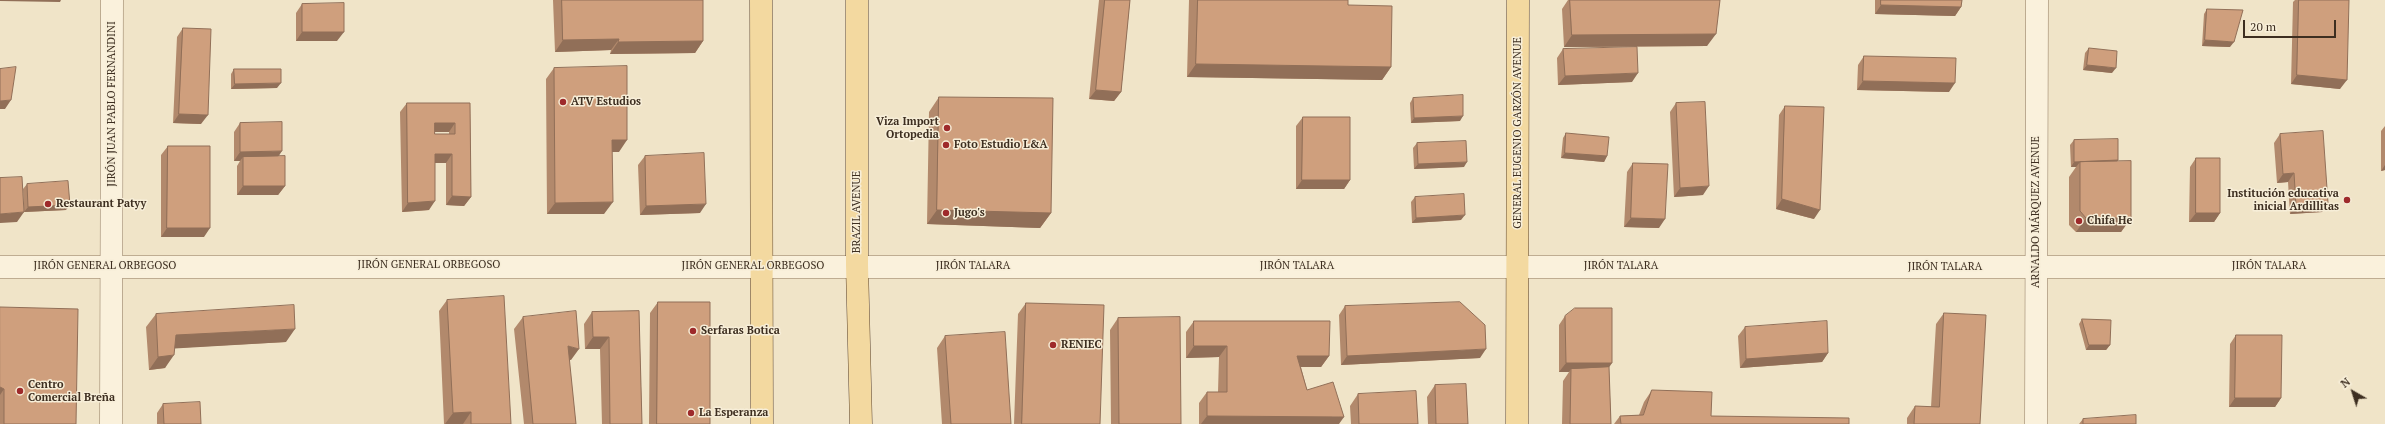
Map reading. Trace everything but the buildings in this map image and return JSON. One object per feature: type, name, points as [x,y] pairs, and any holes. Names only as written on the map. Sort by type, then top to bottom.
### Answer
[{"type":"main road","points":[[761,0],[760,267],[762,424]]},
{"type":"main road","name":"BRAZIL AVENUE","points":[[857,0],[857,265],[861,424]]},
{"type":"main road","name":"GENERAL EUGENIO GARZÓN AVENUE","points":[[1517,424],[1518,0]]},
{"type":"street","name":"JIRÓN JUAN PABLO FERNANDINI","points":[[111,424],[113,266],[112,0]]},
{"type":"street","name":"ARNALDO MÁRQUEZ AVENUE","points":[[2036,424],[2037,0]]},
{"type":"street","name":"JIRÓN GENERAL ORBEGOSO","points":[[0,267],[490,265],[760,267],[857,265]]},
{"type":"street","name":"JIRÓN TALARA","points":[[857,265],[2385,267]]},
{"type":"place","name":"ATV Estudios","points":[[563,102]]},
{"type":"place","name":"Viza Import Ortopedia","points":[[947,128]]},
{"type":"place","name":"Foto Estudio L&A","points":[[946,145]]},
{"type":"place","name":"Institución educativa inicial Ardillitas","points":[[2347,200]]},
{"type":"place","name":"Restaurant Patyy","points":[[48,204]]},
{"type":"place","name":"Jugo's","points":[[946,213]]},
{"type":"place","name":"Chifa He","points":[[2079,221]]},
{"type":"place","name":"Serfaras Botica","points":[[693,331]]},
{"type":"place","name":"RENIEC","points":[[1053,345]]},
{"type":"place","name":"Centro Comercial Breña","points":[[20,391]]},
{"type":"place","name":"La Esperanza","points":[[691,413]]}]
